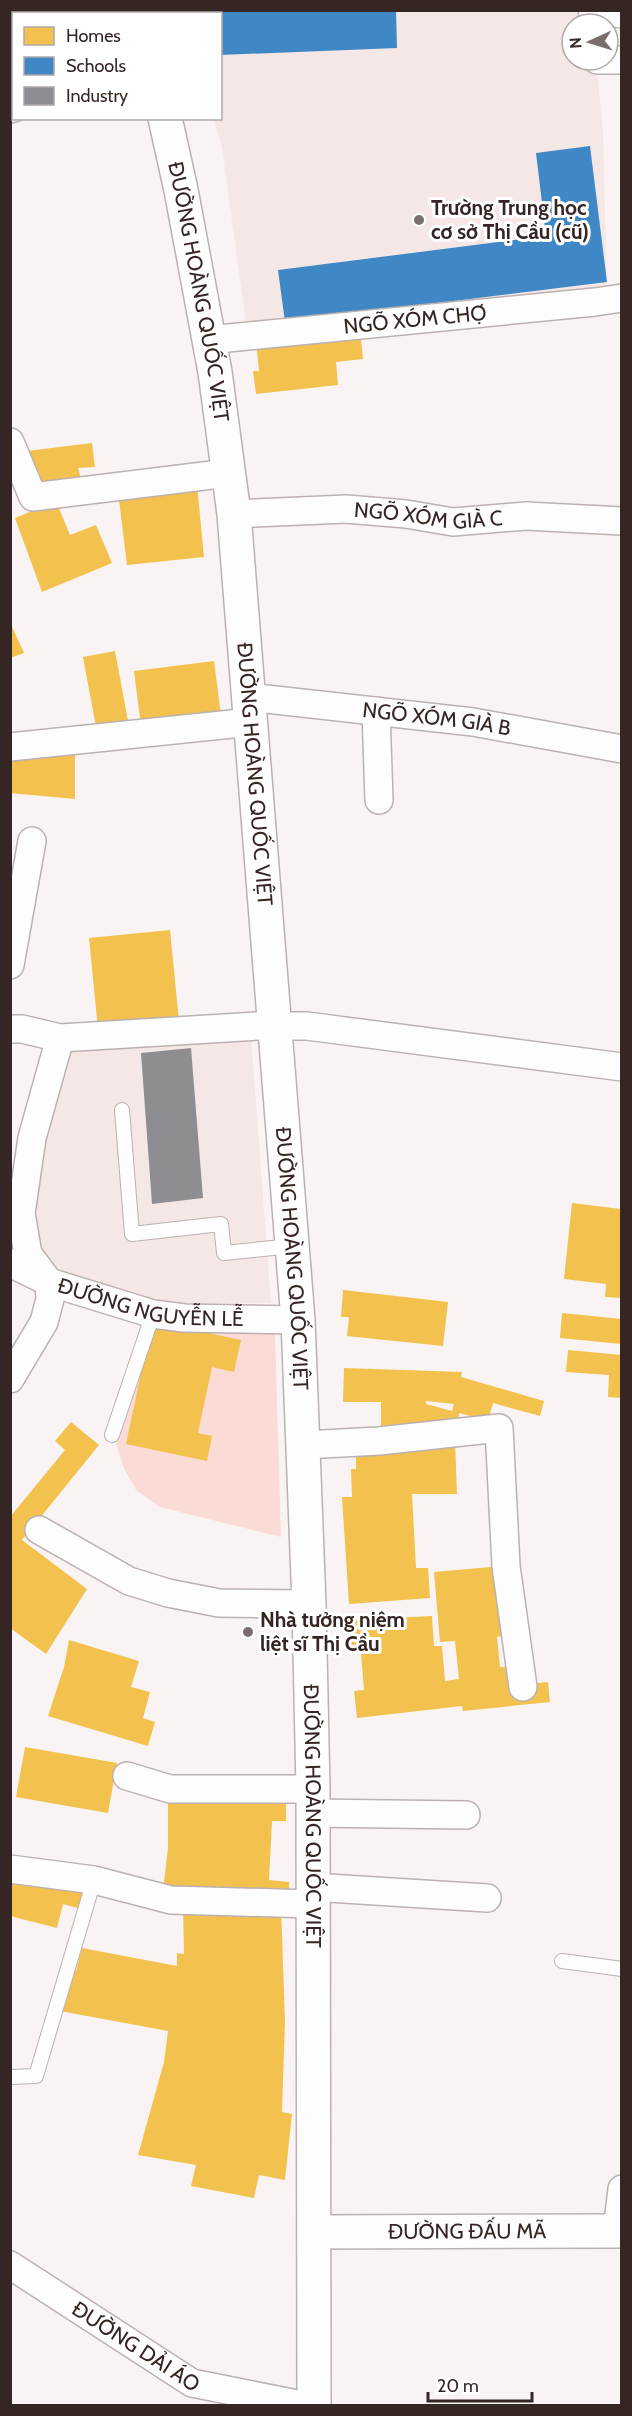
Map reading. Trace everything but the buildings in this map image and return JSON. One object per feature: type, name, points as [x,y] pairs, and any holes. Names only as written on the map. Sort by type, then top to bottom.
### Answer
[{"type":"main road","name":"ĐƯỜNG HOÀNG QUỐC VIỆT","points":[[165,120],[181,190],[208,340],[234,514],[298,1320],[309,1604],[312,1801],[314,2406]]},
{"type":"main road","name":"ĐƯỜNG ĐẤU MÃ","points":[[314,2232],[620,2231]]},
{"type":"street","points":[[592,11],[621,14]]},
{"type":"street","name":"NGÕ XÓM CHỢ","points":[[208,340],[621,298]]},
{"type":"street","points":[[10,442],[33,497],[228,473]]},
{"type":"street","name":"NGÕ XÓM GIÀ C","points":[[234,514],[260,511],[346,509],[406,514],[453,522],[526,516],[621,521]]},
{"type":"street","name":"NGÕ XÓM GIÀ B","points":[[10,747],[250,710],[376,711],[473,722],[621,748]]},
{"type":"street","points":[[376,711],[379,800]]},
{"type":"street","points":[[10,965],[32,841]]},
{"type":"street","points":[[10,1029],[22,1029],[60,1038],[307,1026],[621,1066]]},
{"type":"street","points":[[10,1379],[44,1322],[50,1299],[49,1282],[28,1254],[21,1213],[32,1138],[60,1038]]},
{"type":"street","name":"ĐƯỜNG NGUYỄN LỄ","points":[[10,1263],[49,1282],[153,1314],[184,1318],[298,1320]]},
{"type":"street","points":[[303,1445],[379,1441],[499,1428],[506,1566],[523,1687]]},
{"type":"street","points":[[39,1530],[129,1581],[168,1593],[219,1603],[309,1604]]},
{"type":"street","points":[[127,1776],[170,1789],[466,1815]]},
{"type":"street","points":[[10,1869],[94,1880],[171,1900],[312,1895],[486,1898]]},
{"type":"street","points":[[620,2231],[621,2190]]},
{"type":"street","name":"ĐƯỜNG DẢI ÁO","points":[[10,2265],[192,2383],[307,2406]]},
{"type":"lane","points":[[122,1110],[132,1234],[221,1224],[224,1252],[292,1246]]},
{"type":"lane","points":[[112,1435],[153,1314]]},
{"type":"lane","points":[[10,2077],[36,2076],[94,1880]]},
{"type":"lane","points":[[562,1961],[621,1969]]},
{"type":"shaded area","name":"Trường Trung học cơ sở Thị Cầu (cũ)","points":[[184,11],[592,11],[560,12],[560,72],[597,72],[603,132],[607,292],[246,324],[222,148],[214,120],[222,120],[222,12]]},
{"type":"shaded area","points":[[251,1036],[271,1303],[153,1304],[49,1267],[28,1232],[34,1168],[74,1041]]},
{"type":"shaded area","points":[[146,1326],[275,1333],[281,1537],[160,1507],[136,1490],[123,1466],[115,1439]]},
{"type":"place","name":"Trường Trung học cơ sở Thị Cầu (cũ)","points":[[419,220]]},
{"type":"place","name":"Nhà tưởng niệm liệt sĩ Thị Cầu","points":[[248,1632]]}]
